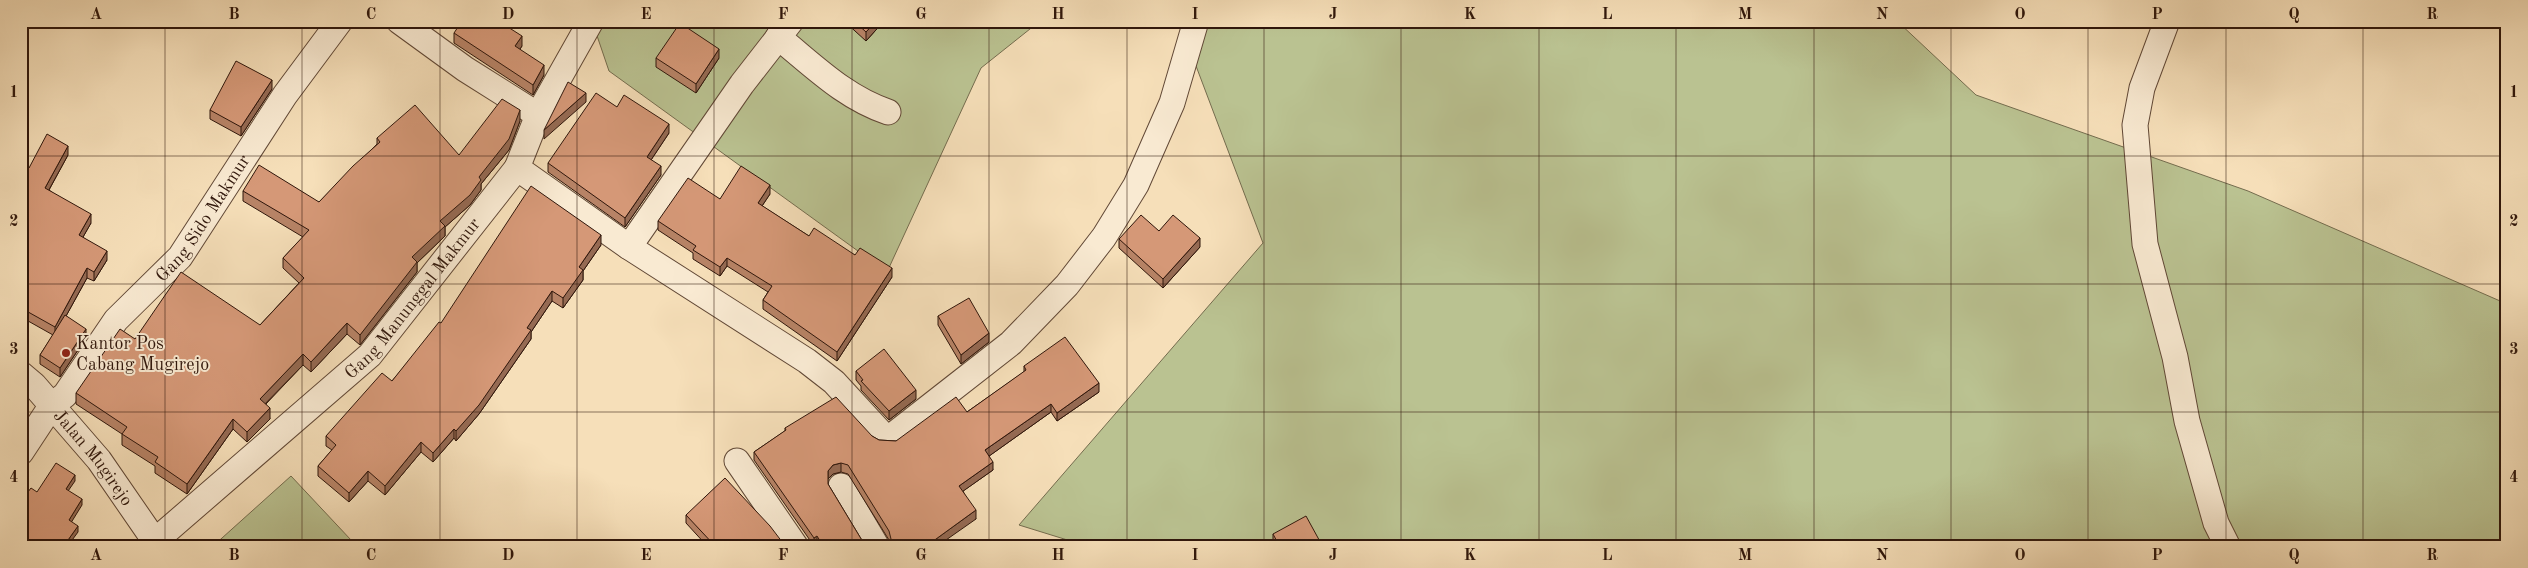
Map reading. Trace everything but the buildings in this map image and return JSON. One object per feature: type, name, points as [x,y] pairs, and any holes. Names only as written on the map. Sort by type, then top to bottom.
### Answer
[{"type":"street","name":"Gang Sido Makmur","points":[[21,452],[52,405],[64,395],[116,320],[180,257],[285,95],[340,21]]},
{"type":"street","points":[[399,21],[465,69],[538,115]]},
{"type":"street","name":"Gang Manunggal Makmur","points":[[154,544],[370,355],[516,168],[538,115],[591,21]]},
{"type":"street","points":[[516,168],[670,274],[807,361],[834,382],[882,434],[892,436],[1011,343],[1067,285],[1104,237],[1136,185],[1172,103],[1196,21]]},
{"type":"street","points":[[2167,21],[2142,88],[2135,125],[2145,244],[2175,357],[2187,421],[2216,523],[2228,547]]},
{"type":"street","points":[[630,247],[742,84],[785,29],[836,86],[864,104],[888,112]]},
{"type":"street","name":"Jalan Mugirejo","points":[[21,374],[52,405],[99,460],[154,544]]},
{"type":"street","points":[[737,461],[796,547]]},
{"type":"street","points":[[841,486],[877,547]]},
{"type":"green space","points":[[592,21],[1040,21],[981,68],[887,272],[609,71]]},
{"type":"green space","points":[[1179,21],[1897,21],[1976,95],[2248,191],[2507,304],[2507,547],[1090,547],[1019,525],[1263,243]]},
{"type":"green space","points":[[291,476],[351,540],[343,547],[212,547]]},
{"type":"place","name":"Kantor Pos Cabang Mugirejo","points":[[66,353]]}]
